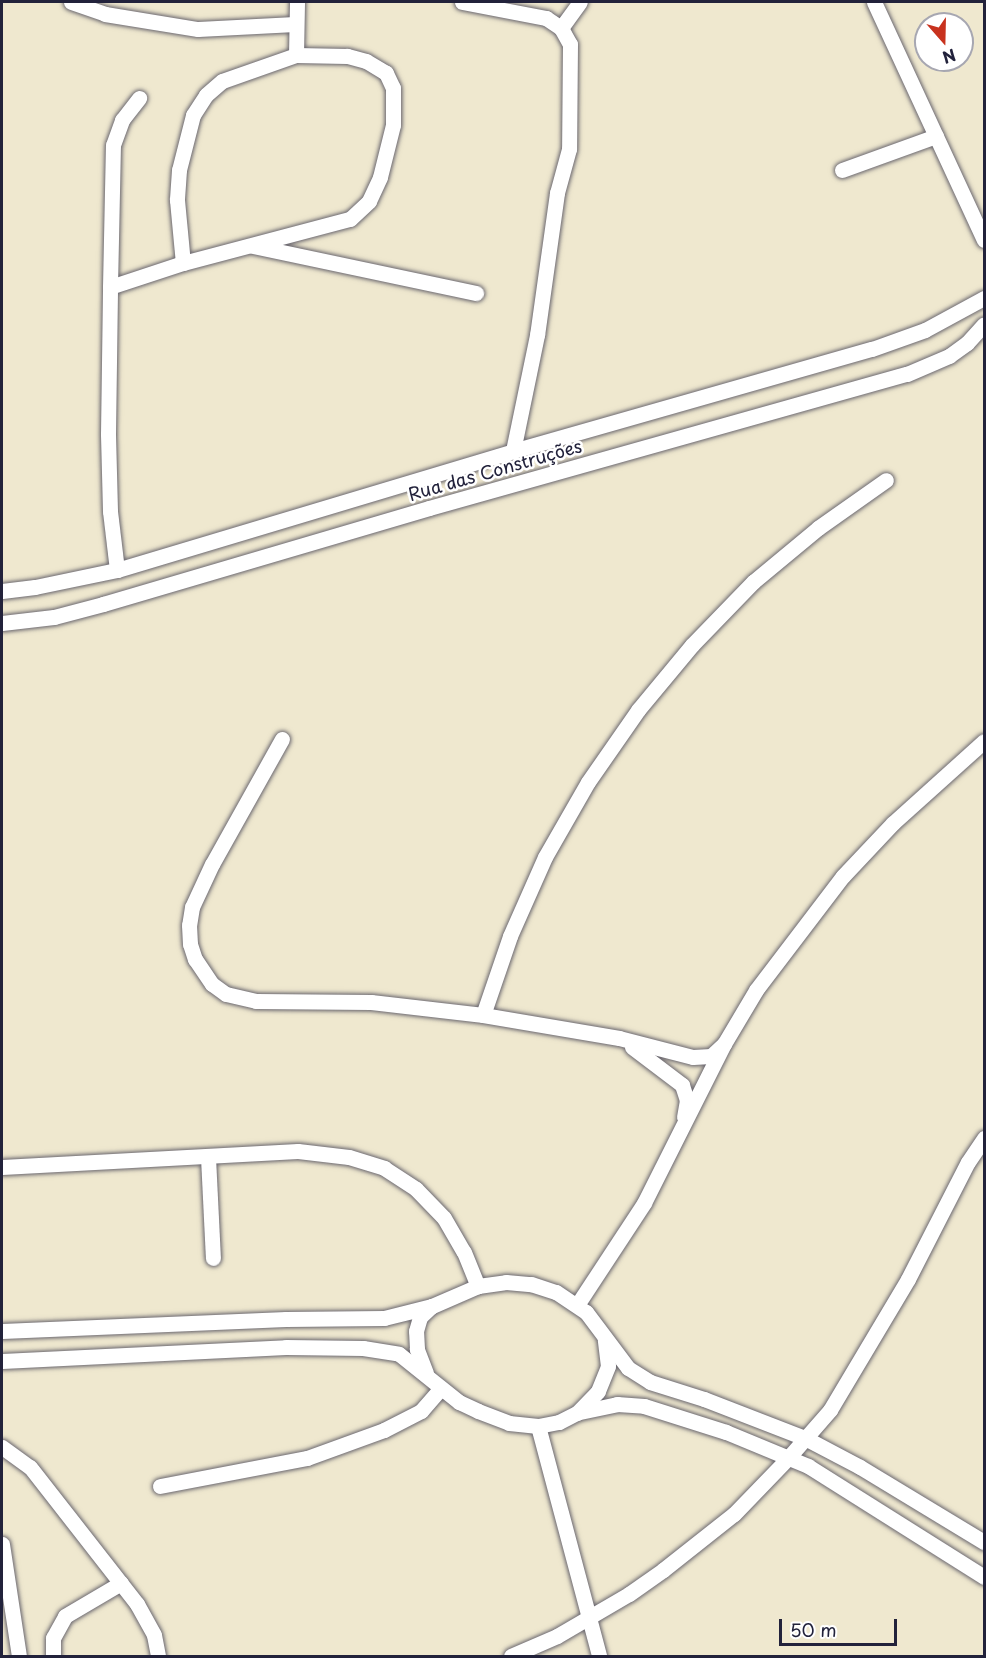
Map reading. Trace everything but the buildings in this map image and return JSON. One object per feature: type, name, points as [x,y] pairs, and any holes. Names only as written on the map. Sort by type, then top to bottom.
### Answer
[{"type":"street","points":[[71,2],[198,29],[295,24]]},
{"type":"street","points":[[296,55],[297,2]]},
{"type":"street","points":[[462,2],[546,18],[561,28],[570,44],[569,148],[557,193],[537,335],[513,452]]},
{"type":"street","points":[[561,28],[580,2]]},
{"type":"street","points":[[874,2],[984,240]]},
{"type":"street","points":[[110,287],[183,263],[350,219],[361,211],[380,177],[393,125],[393,88],[386,73],[366,61],[347,56],[296,55],[222,81],[206,95],[193,115],[179,170],[177,200],[183,263]]},
{"type":"street","points":[[117,570],[112,539],[109,478],[113,145],[122,120],[140,98]]},
{"type":"street","points":[[842,170],[936,136]]},
{"type":"street","points":[[250,245],[476,293]]},
{"type":"street","name":"Rua das Construções","points":[[2,591],[35,587],[117,570],[513,452],[872,350],[925,330],[984,298]]},
{"type":"street","name":"Rua das Construções","points":[[2,623],[54,617],[429,508],[907,374],[949,356],[967,343],[984,324]]},
{"type":"street","points":[[483,1015],[510,936],[545,856],[588,782],[638,710],[693,645],[753,582],[818,528],[886,480]]},
{"type":"street","points":[[282,739],[212,864],[192,907],[189,925],[190,944],[202,973],[226,994],[242,999],[370,1002],[483,1015],[619,1038],[693,1057],[711,1056],[724,1044]]},
{"type":"street","points":[[577,1305],[644,1203],[682,1132],[724,1044],[756,990],[843,876],[909,808],[984,741]]},
{"type":"street","points":[[619,1038],[669,1072],[682,1085],[687,1100],[682,1132]]},
{"type":"street","points":[[511,1656],[557,1635],[629,1594],[701,1542],[734,1514],[788,1458],[830,1410],[908,1279],[968,1161],[984,1138]]},
{"type":"street","points":[[2,1167],[298,1151],[325,1152],[384,1168],[416,1189],[444,1218],[464,1252],[478,1286]]},
{"type":"street","points":[[208,1157],[213,1258]]},
{"type":"street","points":[[2,1331],[286,1319],[384,1318],[432,1306],[478,1286],[506,1282],[531,1284],[556,1292],[577,1305],[601,1330],[628,1368],[650,1382],[704,1399],[805,1438],[860,1467],[984,1542]]},
{"type":"street","points":[[427,1375],[417,1349],[416,1331],[420,1317],[432,1306]]},
{"type":"street","points":[[577,1413],[598,1391],[604,1378],[608,1355],[601,1330]]},
{"type":"street","points":[[2,1361],[338,1346],[399,1354],[459,1402],[478,1412],[509,1423],[538,1426],[559,1422],[577,1413],[617,1404],[644,1406],[706,1425],[808,1466],[984,1577]]},
{"type":"street","points":[[160,1486],[307,1458],[384,1430],[421,1411],[441,1388]]},
{"type":"street","points":[[538,1426],[599,1656]]},
{"type":"street","points":[[2,1447],[30,1467],[121,1583],[147,1620],[154,1635],[158,1656]]},
{"type":"street","points":[[2,1544],[19,1656]]},
{"type":"street","points":[[53,1656],[53,1638],[64,1616],[121,1583]]}]
